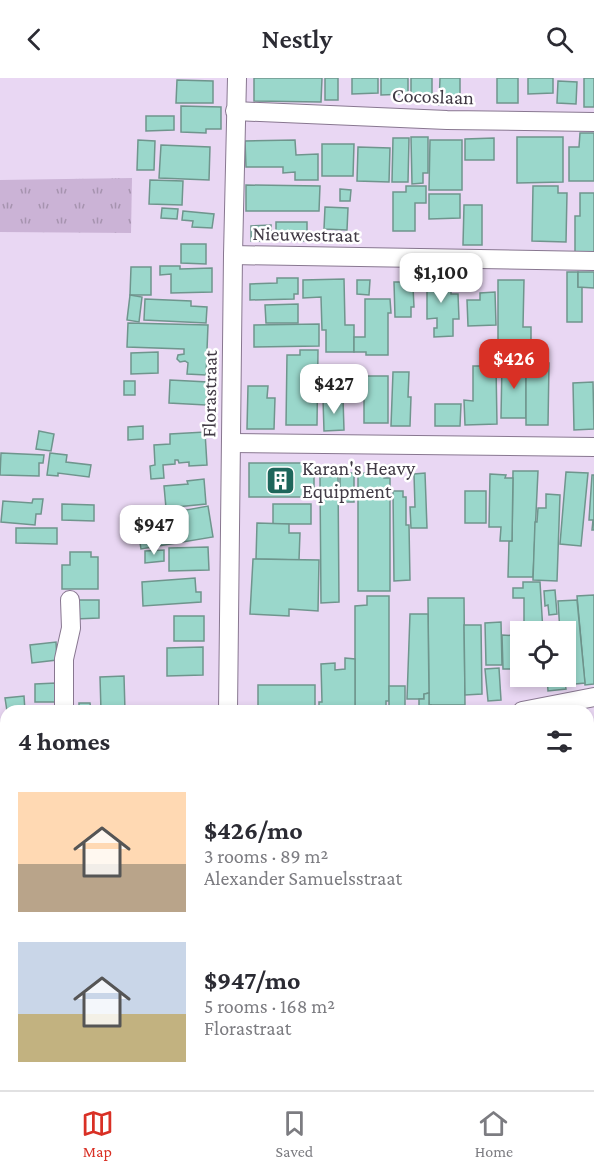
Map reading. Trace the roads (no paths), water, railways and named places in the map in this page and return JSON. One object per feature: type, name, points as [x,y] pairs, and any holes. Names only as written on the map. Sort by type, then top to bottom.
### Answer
[{"type":"street","name":"Florastraat","points":[[228,705],[237,78]]},
{"type":"street","name":"Cocoslaan","points":[[235,111],[447,120],[594,122]]},
{"type":"street","name":"Nieuwestraat","points":[[233,255],[594,261]]},
{"type":"street","points":[[231,443],[594,447]]},
{"type":"street","points":[[64,705],[64,659],[71,628],[70,600]]},
{"type":"street","points":[[553,705],[594,697]]},
{"type":"place","name":"Karan's Heavy Equipment","points":[[281,480]]}]
